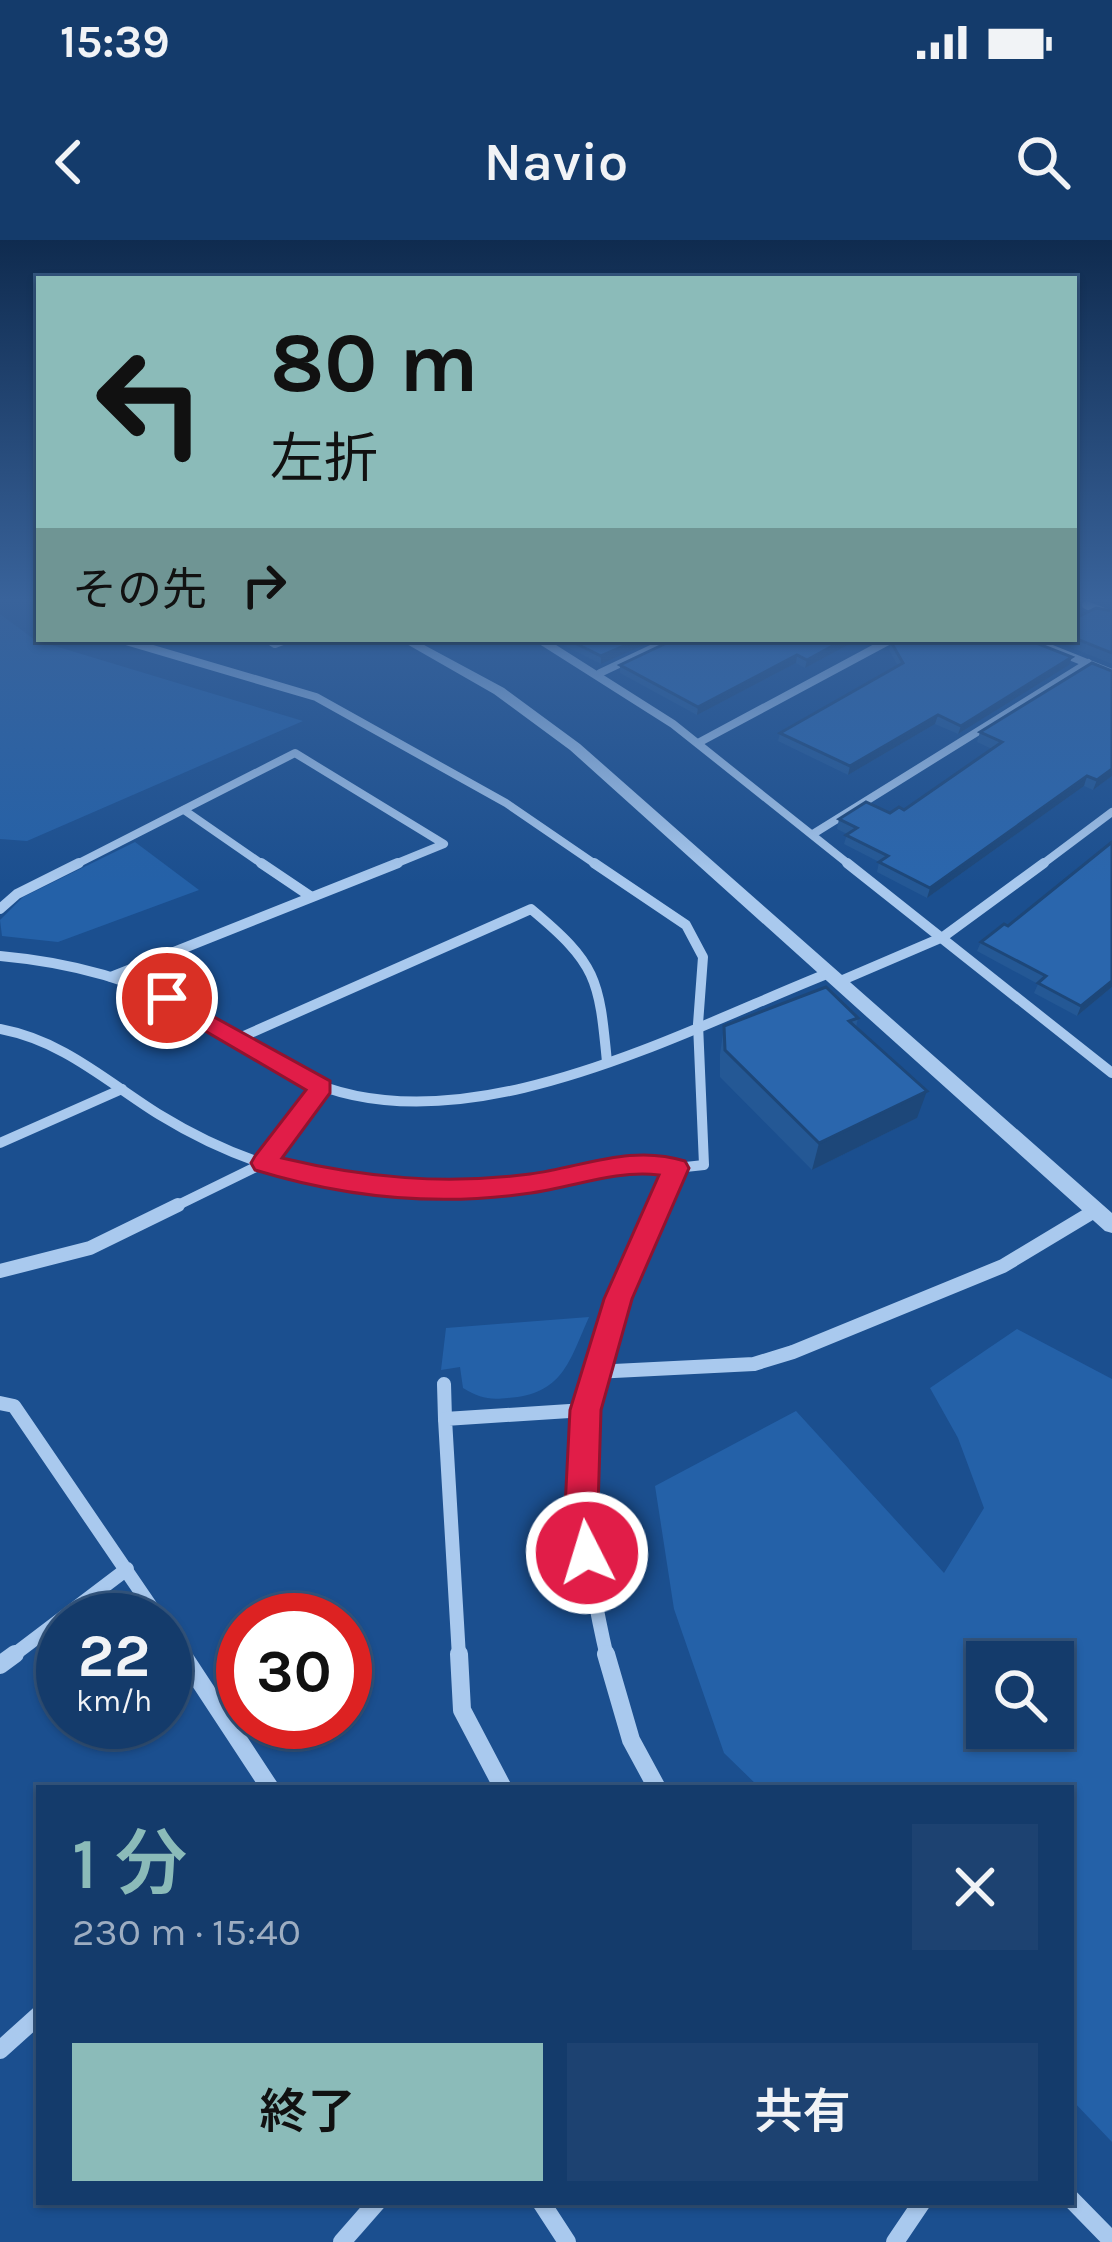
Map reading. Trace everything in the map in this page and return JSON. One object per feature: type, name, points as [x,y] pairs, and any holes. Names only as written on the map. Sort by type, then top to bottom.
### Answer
[{"type":"street","points":[[0,1029],[70,1052],[212,1143],[264,1163],[347,1184],[434,1192],[533,1183],[629,1162],[676,1168],[704,1165],[698,1024],[703,957],[686,926],[506,803],[311,695]]},
{"type":"street","points":[[505,695],[575,746],[1112,1225]]},
{"type":"street","points":[[631,695],[698,743],[1112,1073]]},
{"type":"street","points":[[698,743],[787,695]]},
{"type":"street","points":[[813,834],[1036,695]]},
{"type":"street","points":[[0,909],[17,895],[295,753],[444,844],[110,977]]},
{"type":"street","points":[[184,810],[310,896]]},
{"type":"street","points":[[0,956],[57,961],[167,998],[321,1087],[436,1102],[520,1091],[943,937],[1112,812]]},
{"type":"street","points":[[237,1039],[531,909],[592,964],[598,979],[607,1062]]},
{"type":"street","points":[[1098,1062],[1112,1050]]},
{"type":"street","points":[[0,1271],[90,1248],[264,1163],[321,1087]]},
{"type":"street","points":[[0,1143],[122,1089]]},
{"type":"street","points":[[655,1785],[622,1721],[592,1598],[581,1508],[585,1410],[594,1372],[618,1299],[676,1168]]},
{"type":"street","points":[[594,1372],[754,1364],[793,1352],[1003,1266],[1096,1210]]},
{"type":"street","points":[[444,1384],[462,1710],[501,1785]]},
{"type":"street","points":[[5,1408],[143,1593]]},
{"type":"street","points":[[445,1420],[585,1410]]},
{"type":"street","points":[[0,1665],[127,1569]]},
{"type":"street","points":[[192,1668],[268,1785]]},
{"type":"street","points":[[0,2050],[36,2017]]},
{"type":"street","points":[[1074,2203],[1112,2241]]},
{"type":"street","points":[[342,2242],[374,2205]]},
{"type":"street","points":[[543,2205],[567,2242]]},
{"type":"street","points":[[895,2242],[920,2205]]},
{"type":"shaded area","points":[[0,695],[218,695],[303,721],[27,841],[0,839]]},
{"type":"shaded area","points":[[135,842],[199,890],[58,942],[2,936],[0,920],[23,897]]},
{"type":"shaded area","points":[[589,1317],[562,1373],[541,1390],[495,1399],[479,1396],[463,1388],[460,1367],[441,1370],[446,1328]]},
{"type":"shaded area","points":[[1017,1329],[1112,1379],[1112,2142],[1074,2102],[1074,1785],[757,1785],[724,1753],[674,1609],[655,1486],[796,1411],[944,1573],[984,1508],[958,1438],[930,1388]]},
{"type":"building","points":[[677,695],[720,695],[698,707]]},
{"type":"building","points":[[846,695],[1010,695],[961,726],[938,715],[850,766],[780,733]]},
{"type":"building","points":[[1039,695],[1112,695],[1112,769],[1097,780],[1087,776],[930,888],[879,862],[888,856],[846,835],[857,828],[839,819],[866,802],[890,813],[899,807],[904,810],[1002,742],[980,732]]},
{"type":"building","points":[[1112,842],[1112,981],[1081,1006],[1038,983],[1046,976],[981,942],[1004,924],[1008,926]]},
{"type":"building","points":[[826,987],[858,1018],[849,1021],[927,1091],[819,1143],[725,1050],[724,1026]]},
{"type":"route","points":[[167,998],[321,1087],[264,1163],[347,1184],[434,1192],[533,1183],[629,1162],[676,1168],[618,1299],[585,1410],[581,1508],[587,1553]]}]
